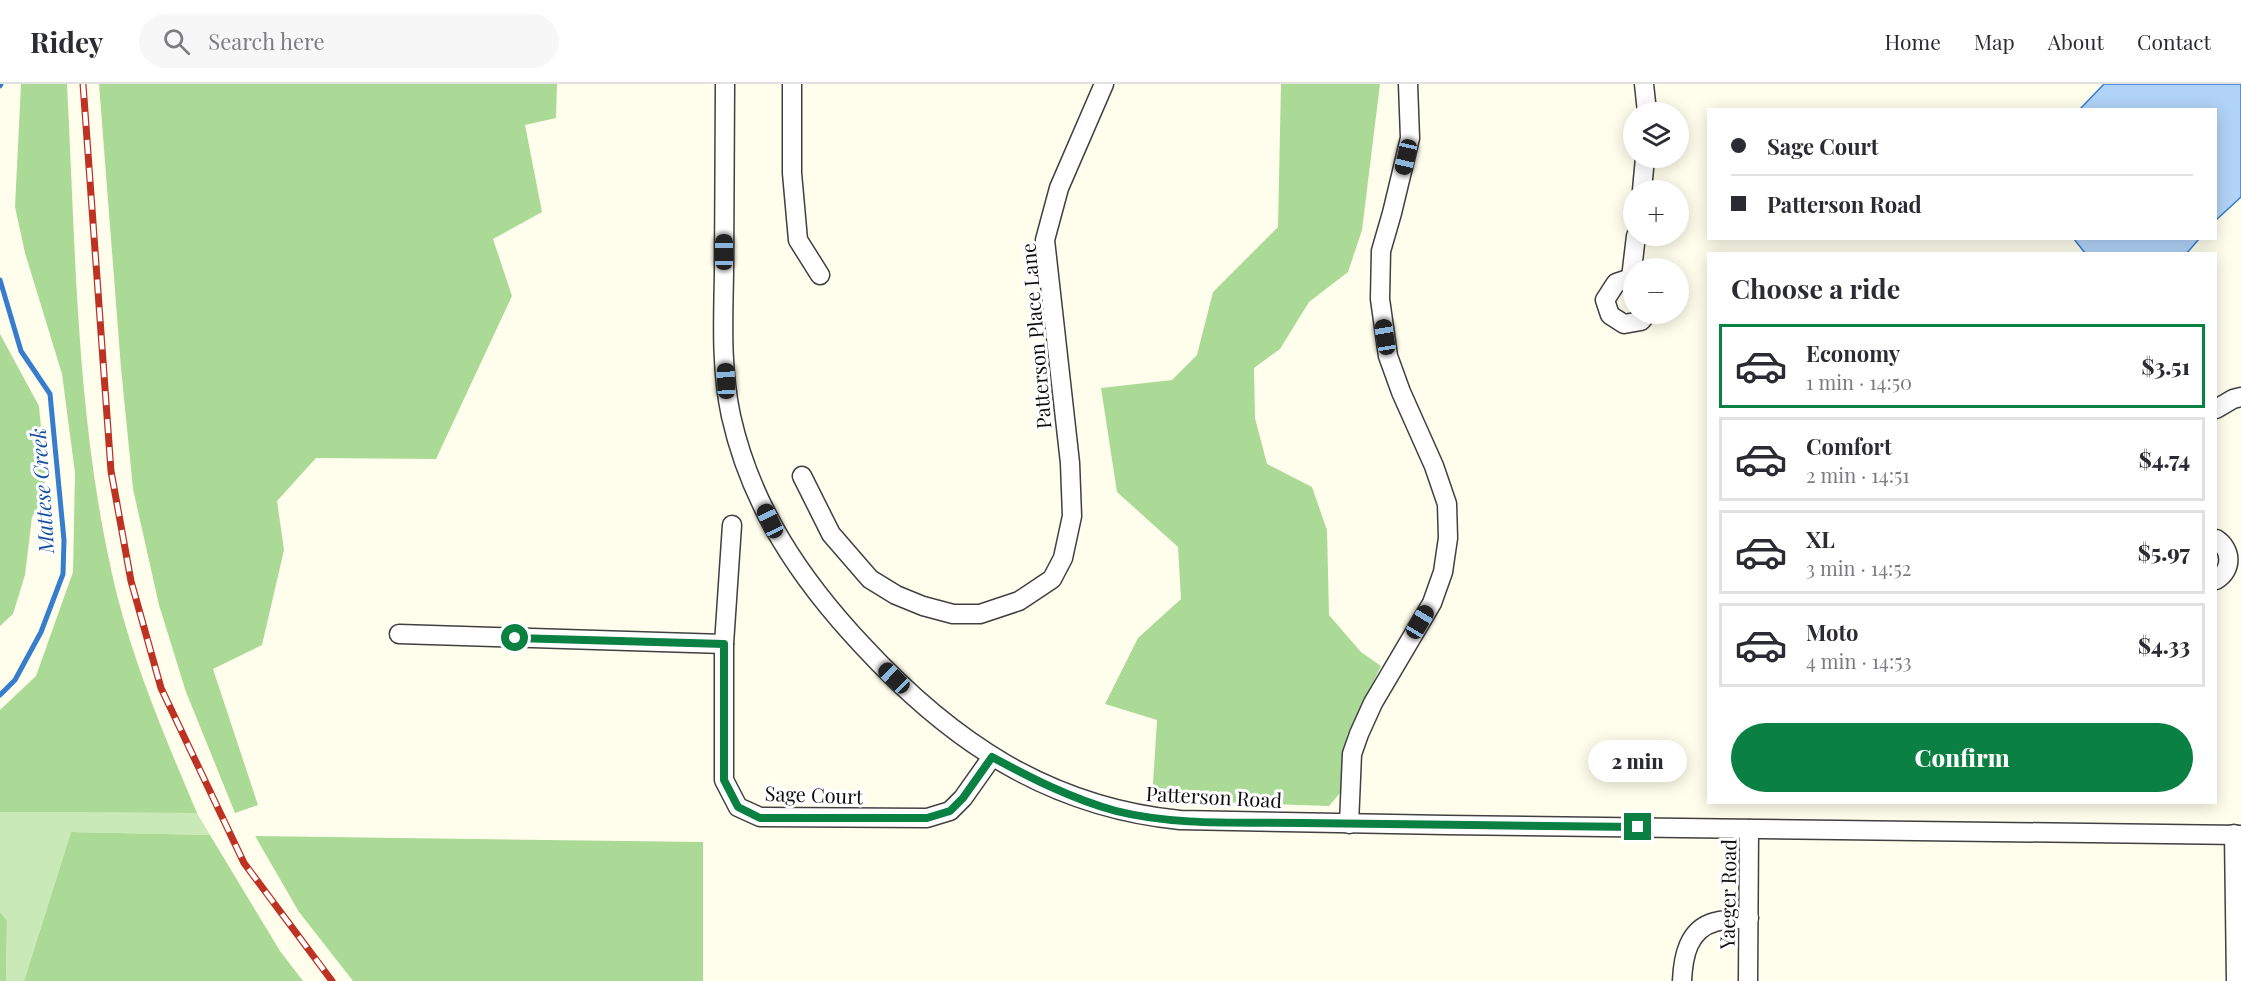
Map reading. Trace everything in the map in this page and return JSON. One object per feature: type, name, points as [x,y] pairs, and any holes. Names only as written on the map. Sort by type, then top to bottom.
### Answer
[{"type":"street","name":"Patterson Road","points":[[725,84],[723,319],[726,381],[732,416],[755,490],[791,559],[848,630],[879,664],[967,741],[1033,779],[1067,794],[1116,810],[1148,817],[1210,821],[1349,824],[1749,829]]},
{"type":"street","points":[[792,84],[792,173],[798,240],[820,275]]},
{"type":"street","name":"Patterson Place Lane","points":[[802,476],[831,534],[870,579],[896,595],[952,614],[980,614],[1018,601],[1052,579],[1063,558],[1072,516],[1070,463],[1045,240],[1059,188],[1104,84]]},
{"type":"street","points":[[1349,824],[1352,754],[1373,703],[1432,603],[1443,572],[1448,538],[1447,504],[1434,466],[1401,392],[1388,356],[1380,299],[1381,251],[1410,138],[1408,84]]},
{"type":"street","points":[[1644,84],[1646,102]]},
{"type":"street","points":[[1623,281],[1616,283],[1605,300],[1610,315],[1623,323]]},
{"type":"street","points":[[2217,407],[2241,397]]},
{"type":"street","name":"Sage Court","points":[[732,525],[724,644],[724,780],[738,807],[760,818],[927,818],[950,811],[963,798],[992,757]]},
{"type":"street","points":[[2217,540],[2223,544],[2229,558],[2225,572],[2217,579]]},
{"type":"street","points":[[399,634],[724,644]]},
{"type":"street","name":"Yaeger Road","points":[[1748,981],[1749,829],[2237,835]]},
{"type":"street","points":[[2236,981],[2237,835]]},
{"type":"street","points":[[1682,981],[1683,965],[1691,938],[1713,922],[1749,918]]},
{"type":"green space","points":[[21,84],[67,84],[80,341],[93,469],[103,532],[117,595],[133,651],[197,813],[0,812],[0,710],[36,676],[73,572],[75,473],[62,374],[25,253],[15,207]]},
{"type":"green space","points":[[99,84],[557,84],[556,118],[525,125],[542,212],[493,239],[512,296],[436,459],[316,458],[277,501],[284,550],[262,645],[213,669],[258,805],[235,813],[186,692],[159,605],[133,489],[121,368]]},
{"type":"green space","points":[[1281,84],[1380,84],[1362,230],[1348,272],[1309,302],[1280,349],[1254,368],[1255,418],[1267,464],[1312,487],[1327,530],[1329,615],[1361,652],[1381,666],[1347,735],[1340,793],[1329,806],[1152,800],[1157,720],[1105,704],[1138,638],[1181,599],[1178,547],[1117,492],[1101,388],[1172,380],[1197,355],[1213,292],[1278,227]]},
{"type":"green space","points":[[0,334],[39,406],[45,470],[44,497],[32,517],[25,575],[13,614],[0,626]]},
{"type":"green space","points":[[0,812],[197,813],[210,835],[71,832],[24,981],[6,981],[7,922],[0,912]]},
{"type":"green space","points":[[71,832],[210,835],[280,951],[303,981],[24,981]]},
{"type":"green space","points":[[255,836],[703,842],[703,981],[353,981],[299,912]]},
{"type":"green space","points":[[0,912],[7,921],[6,981],[0,981]]},
{"type":"water","points":[[2104,84],[2241,84],[2241,197],[2217,219],[2217,108],[2081,108]]},
{"type":"water","points":[[2075,240],[2198,240],[2188,252],[2084,252]]},
{"type":"waterway","name":"Mattese Creek","points":[[0,280],[21,351],[50,394],[64,540],[63,574],[41,632],[15,680],[0,695]]},
{"type":"railway","points":[[83,84],[111,471],[131,581],[161,688],[244,863],[332,981]]},
{"type":"route","points":[[515,638],[724,644],[724,780],[738,807],[760,818],[927,818],[950,811],[963,798],[992,757],[1067,794],[1116,810],[1148,817],[1230,822],[1638,827]]}]
